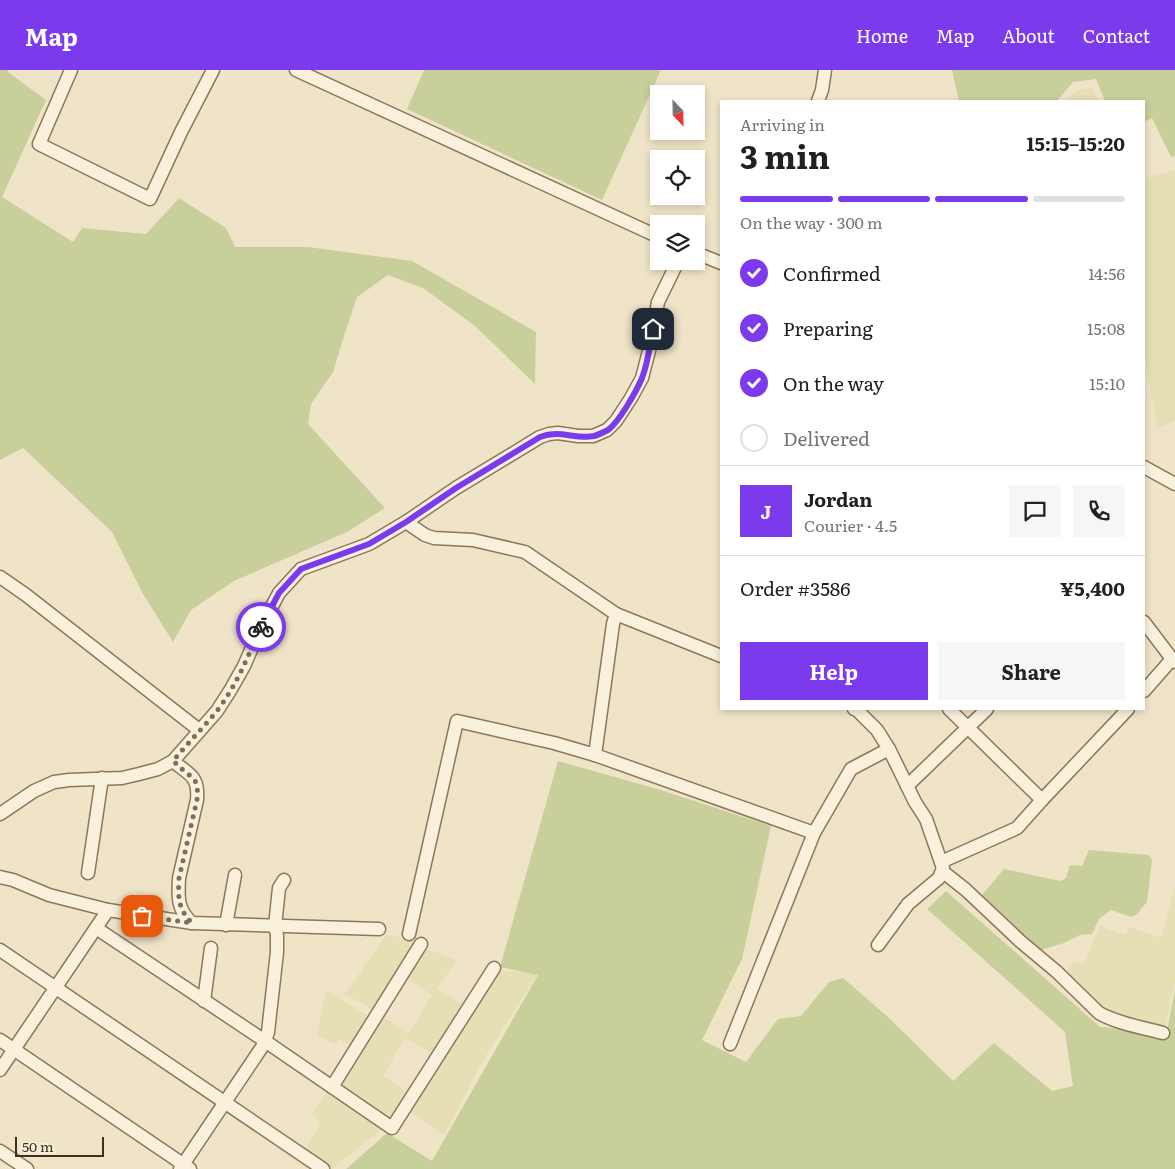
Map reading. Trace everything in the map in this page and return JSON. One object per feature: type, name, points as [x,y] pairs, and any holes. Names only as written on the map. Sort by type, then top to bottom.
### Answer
[{"type":"street","points":[[71,70],[39,144],[150,199],[181,132],[213,70]]},
{"type":"street","points":[[296,70],[650,233]]},
{"type":"street","points":[[818,100],[825,70]]},
{"type":"street","points":[[705,257],[720,263]]},
{"type":"street","points":[[0,814],[34,791],[54,782],[122,778],[158,769],[173,761],[217,711],[231,690],[279,593],[301,569],[369,544],[540,437],[558,433],[594,436],[607,430],[616,422],[642,378],[651,343],[658,302],[674,270]]},
{"type":"street","points":[[1145,468],[1175,484]]},
{"type":"street","points":[[406,522],[425,535],[434,538],[473,540],[525,552],[616,614],[720,656]]},
{"type":"street","points":[[0,577],[26,595],[199,730]]},
{"type":"street","points":[[595,755],[616,614]]},
{"type":"street","points":[[1145,623],[1174,660],[1145,690]]},
{"type":"street","points":[[858,710],[877,730],[889,749],[915,802],[926,819],[941,867],[939,878],[908,904],[878,945]]},
{"type":"street","points":[[950,710],[1042,800]]},
{"type":"street","points":[[907,786],[987,710]]},
{"type":"street","points":[[941,867],[1017,828],[1127,710]]},
{"type":"street","points":[[410,934],[457,721],[554,743],[595,755],[814,832]]},
{"type":"street","points":[[730,1044],[814,832],[851,769],[889,749]]},
{"type":"street","points":[[173,761],[192,776],[198,790],[179,878],[178,891],[181,909],[192,923]]},
{"type":"street","points":[[88,873],[102,778]]},
{"type":"street","points":[[941,867],[1099,1012],[1118,1021],[1163,1033]]},
{"type":"street","points":[[226,925],[235,875]]},
{"type":"street","points":[[0,877],[13,880],[49,895],[108,910],[192,923],[379,929]]},
{"type":"street","points":[[0,1040],[185,1167],[265,1041],[268,1032],[277,952],[275,926],[279,888],[284,880]]},
{"type":"street","points":[[0,1070],[108,910]]},
{"type":"street","points":[[96,928],[392,1128],[494,968]]},
{"type":"street","points":[[332,1087],[421,944]]},
{"type":"street","points":[[204,1001],[211,948]]},
{"type":"street","points":[[0,950],[323,1169]]},
{"type":"street","points":[[0,1151],[27,1169]]},
{"type":"shaded area","points":[[1093,87],[1099,100],[1068,100],[1077,91]]},
{"type":"shaded area","points":[[1175,170],[1175,420],[1157,429],[1145,358],[1145,178]]},
{"type":"shaded area","points":[[1175,885],[1175,980],[1165,1026],[1162,1028],[1108,1012],[1067,971],[1074,961],[1084,964],[1100,926],[1125,935],[1130,927],[1161,938]]},
{"type":"shaded area","points":[[386,935],[400,937],[414,943],[415,947],[376,1008],[371,1009],[345,994]]},
{"type":"shaded area","points":[[427,949],[457,960],[437,988],[465,1006],[434,1054],[405,1038],[383,1076],[408,1093],[392,1120],[387,1121],[344,1089],[342,1082],[382,1016],[409,1033],[432,995],[407,978],[422,951]]},
{"type":"shaded area","points":[[500,971],[539,972],[485,1057],[444,1135],[409,1111],[496,973]]},
{"type":"shaded area","points":[[326,990],[366,1015],[367,1021],[351,1046],[339,1039],[335,1044],[317,1036]]},
{"type":"shaded area","points":[[329,1090],[382,1129],[332,1169],[329,1169],[304,1151],[321,1122],[312,1114]]},
{"type":"green space","points":[[0,70],[8,70],[8,72],[46,100],[2,197],[73,242],[82,228],[146,234],[179,198],[226,228],[235,247],[308,247],[412,261],[536,332],[535,384],[475,326],[423,288],[388,275],[357,297],[333,372],[311,404],[308,424],[385,508],[347,532],[234,581],[191,610],[173,642],[143,594],[112,532],[23,448],[0,460]]},
{"type":"green space","points":[[424,70],[661,70],[654,85],[650,85],[650,94],[602,200],[407,109]]},
{"type":"green space","points":[[952,70],[1175,70],[1175,156],[1171,157],[1152,118],[1145,122],[1145,100],[1105,100],[1096,79],[1073,82],[1058,100],[959,100]]},
{"type":"green space","points":[[558,761],[661,790],[771,826],[742,959],[702,1040],[746,1062],[778,1019],[801,1016],[829,982],[843,978],[890,1019],[953,1081],[994,1043],[1052,1091],[1073,1086],[1065,1032],[927,909],[946,891],[1100,1027],[1167,1031],[1175,990],[1175,1169],[346,1169],[387,1133],[432,1161],[538,975],[500,967]]},
{"type":"green space","points":[[1089,850],[1149,855],[1152,860],[1147,902],[1137,914],[1131,917],[1111,910],[1099,919],[1092,934],[1080,935],[1064,943],[1041,950],[1028,941],[982,895],[1004,869],[1060,881],[1066,878],[1070,865],[1082,866]]},
{"type":"way so far","points":[[142,916],[192,923],[181,909],[178,891],[179,878],[198,790],[192,776],[173,761],[217,711],[231,690],[261,627]]},
{"type":"route","points":[[261,627],[279,593],[301,569],[369,544],[540,437],[558,433],[594,436],[607,430],[616,422],[642,378],[653,329]]}]
